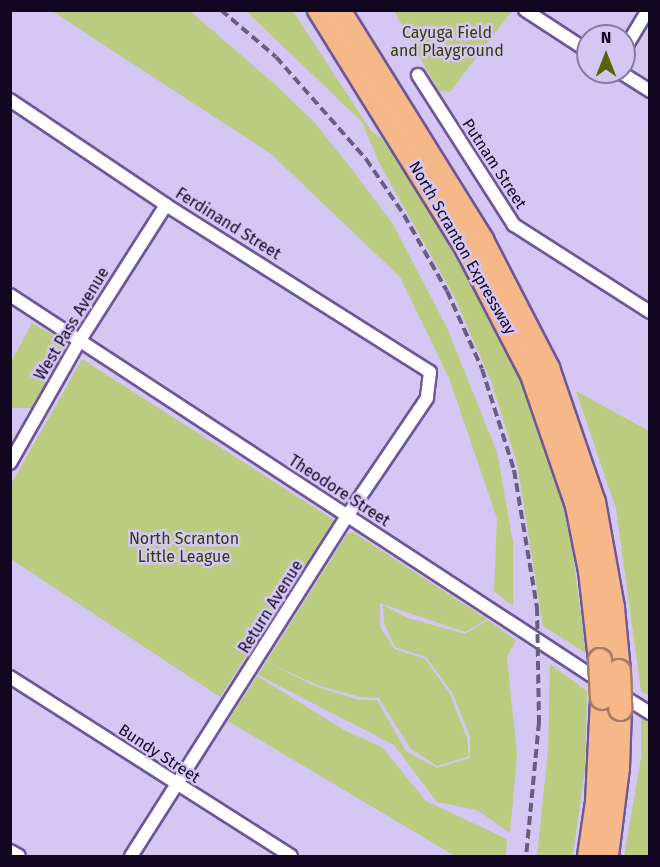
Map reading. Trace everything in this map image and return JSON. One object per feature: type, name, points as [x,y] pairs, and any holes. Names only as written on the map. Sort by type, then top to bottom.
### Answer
[{"type":"highway","name":"North Scranton Expressway","points":[[319,10],[467,249],[532,375],[577,506],[610,666]]},
{"type":"highway","name":"North Scranton Expressway","points":[[339,10],[482,240],[548,368],[594,502],[613,608],[610,666],[617,777],[607,856]]},
{"type":"highway","name":"North Scranton Expressway","points":[[589,856],[611,704]]},
{"type":"street","points":[[525,10],[576,43]]},
{"type":"street","points":[[636,30],[648,10]]},
{"type":"street","name":"Putnam Street","points":[[418,75],[514,225],[650,312]]},
{"type":"street","points":[[636,83],[650,92]]},
{"type":"street","name":"Ferdinand Street","points":[[10,100],[166,205],[430,372]]},
{"type":"street","name":"West Pass Avenue","points":[[10,463],[80,339],[166,205]]},
{"type":"street","name":"Theodore Street","points":[[10,295],[650,713]]},
{"type":"street","name":"Return Avenue","points":[[131,856],[347,516],[427,398],[430,372]]},
{"type":"street","name":"Bundy Street","points":[[10,678],[291,856]]},
{"type":"street","points":[[10,851],[19,856]]},
{"type":"green space","points":[[52,11],[190,11],[277,86],[315,123],[350,167],[393,224],[447,328],[497,452],[513,542],[513,606],[494,591],[497,519],[449,378],[400,277],[271,154]]},
{"type":"green space","points":[[246,11],[293,11],[371,131],[381,138],[428,207],[489,312],[531,399],[569,526],[586,653],[543,626],[517,463],[491,381],[454,296],[378,161],[362,122]]},
{"type":"green space","name":"Cayuga Field and Playground","points":[[394,11],[512,11],[450,92],[438,90]]},
{"type":"green space","points":[[32,323],[68,343],[33,408],[11,408],[11,362]]},
{"type":"green space","name":"North Scranton Little League","points":[[82,359],[334,520],[220,697],[11,559],[11,484]]},
{"type":"green space","points":[[576,391],[649,431],[649,696],[641,691],[616,509]]},
{"type":"green space","points":[[353,532],[487,619],[465,632],[380,603],[380,626],[394,649],[425,659],[450,694],[467,738],[469,756],[437,766],[410,748],[379,698],[360,697],[320,686],[266,662],[347,534]]},
{"type":"green space","points":[[383,605],[408,618],[465,634],[488,620],[516,640],[507,657],[517,755],[510,833],[477,810],[437,802],[394,745],[258,675],[266,662],[317,687],[359,700],[377,700],[406,751],[437,768],[470,758],[470,737],[453,694],[426,657],[395,647],[384,623]]},
{"type":"green space","points":[[550,664],[587,691],[585,769],[573,856],[537,856],[548,750]]},
{"type":"green space","points":[[257,676],[346,731],[382,747],[426,801],[507,839],[506,856],[455,856],[228,721]]},
{"type":"green space","points":[[641,717],[649,723],[649,856],[624,856],[641,758]]},
{"type":"railway","points":[[221,10],[276,57],[366,159],[404,215],[447,291],[482,369],[514,470],[537,607],[539,722],[526,856]]}]
